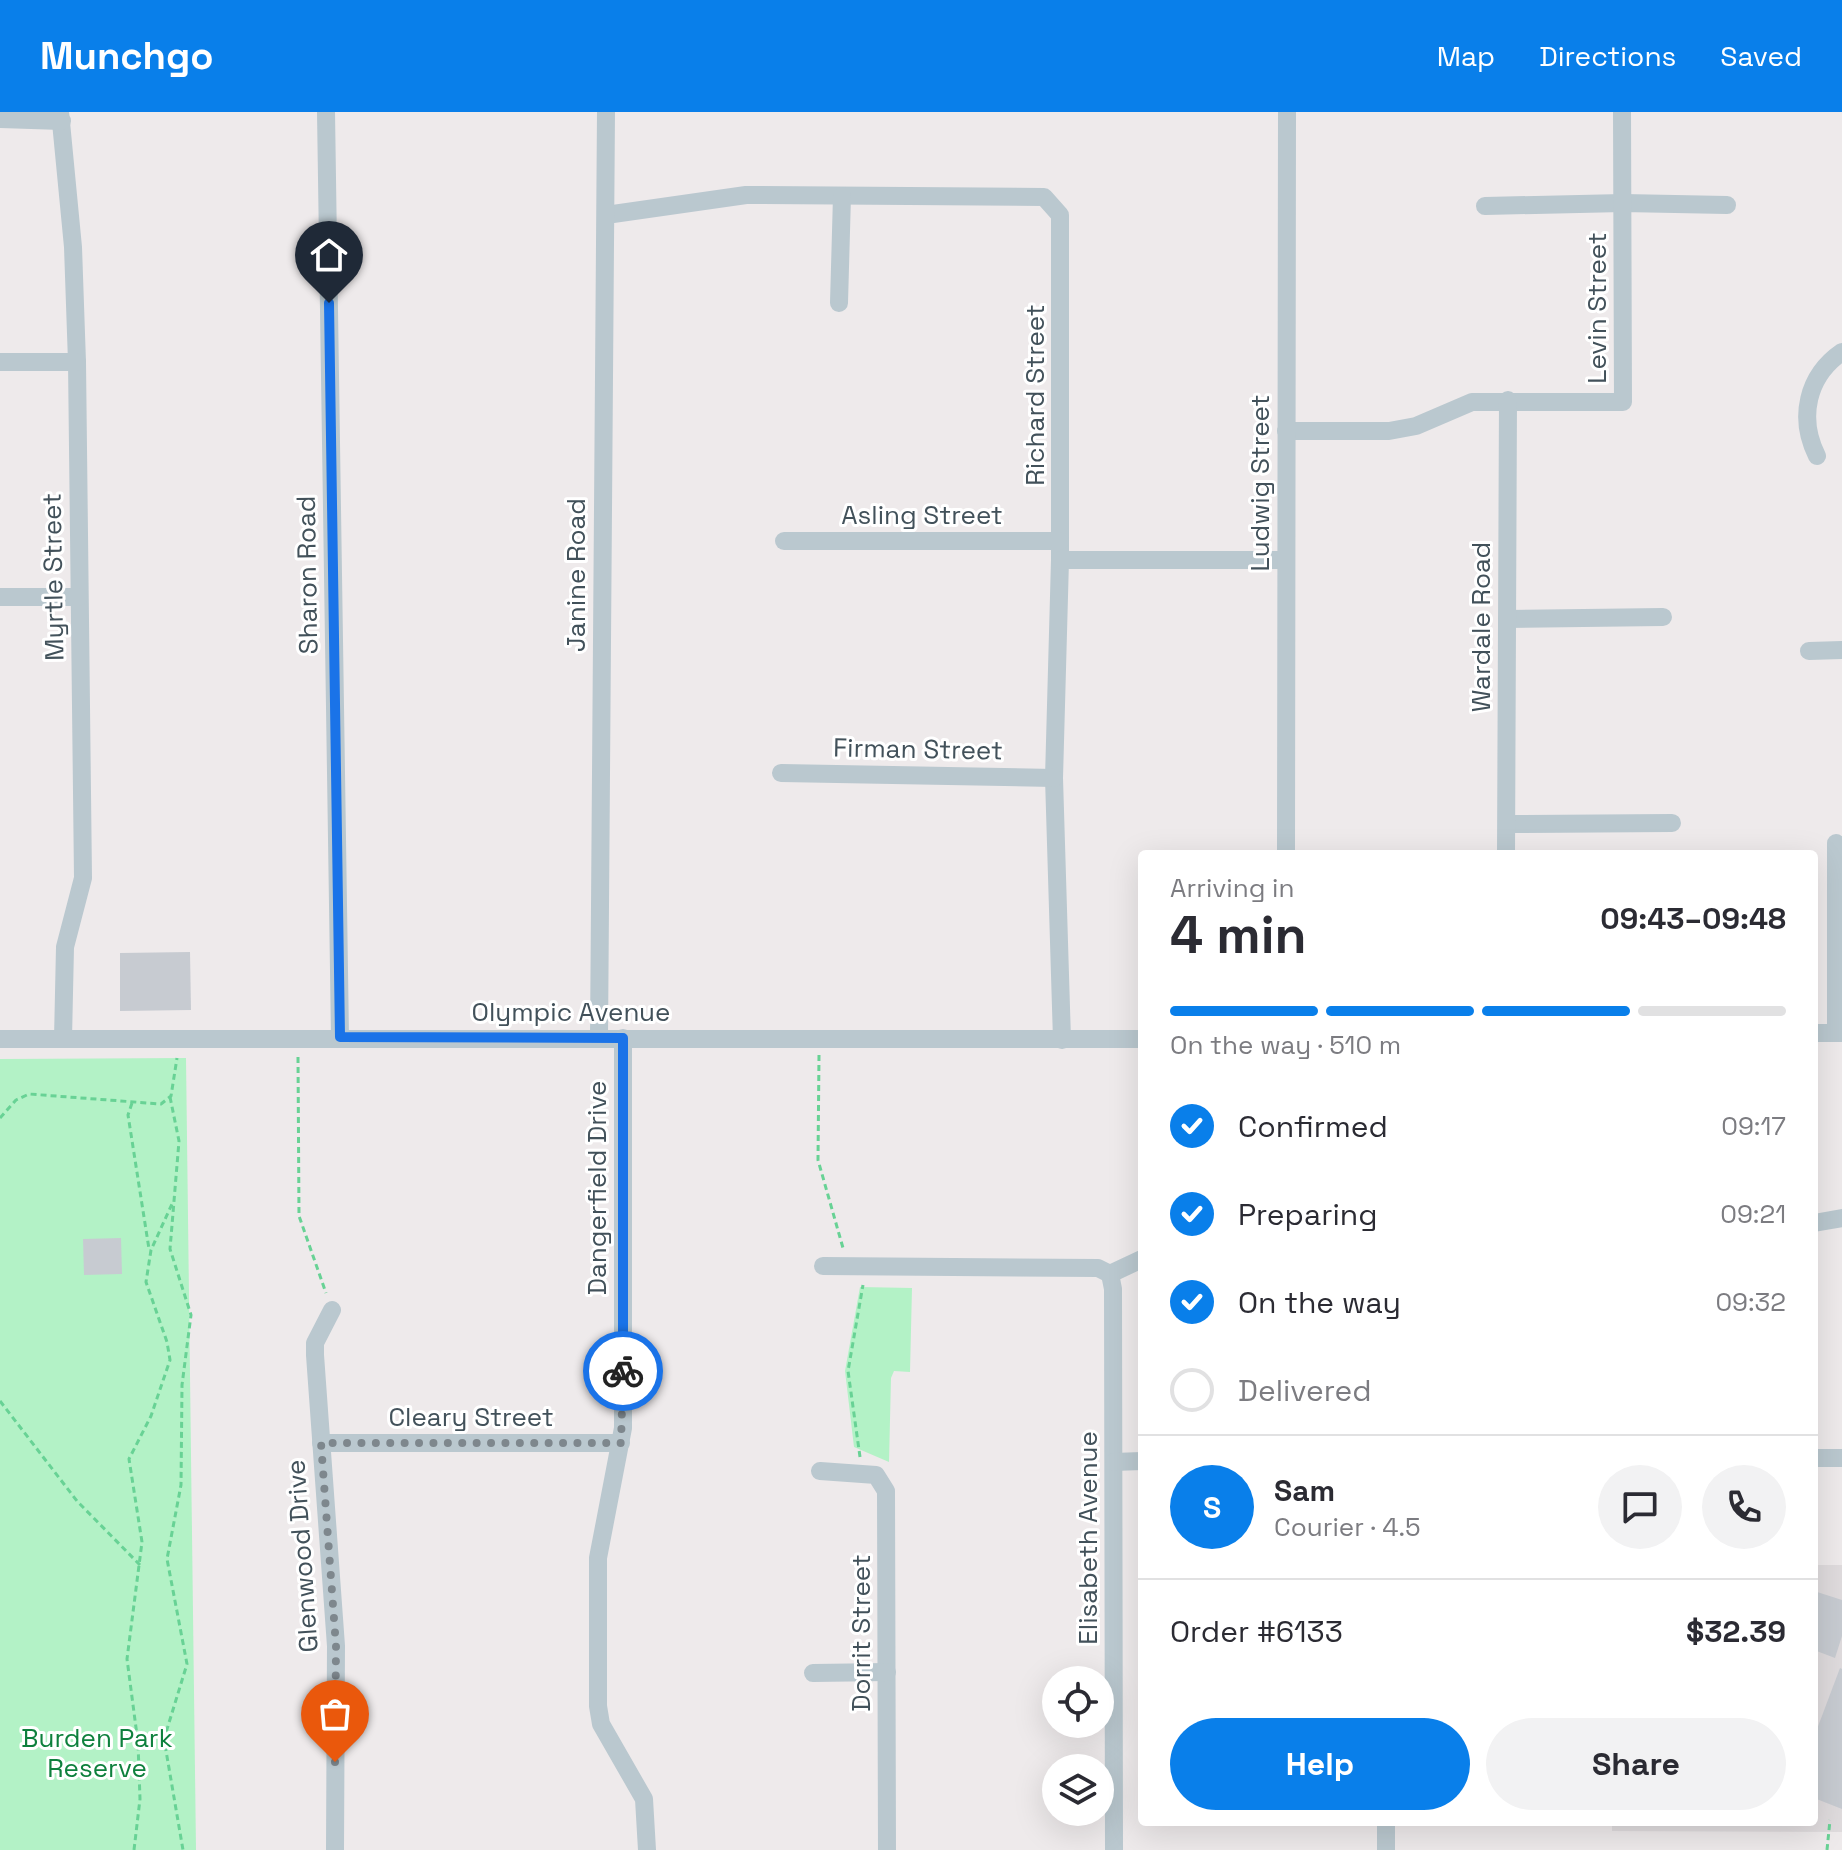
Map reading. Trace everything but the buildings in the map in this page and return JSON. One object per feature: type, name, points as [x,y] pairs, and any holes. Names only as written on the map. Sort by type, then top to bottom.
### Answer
[{"type":"street","name":"Sharon Road","points":[[326,112],[340,1037]]},
{"type":"street","name":"Janine Road","points":[[599,1038],[606,112]]},
{"type":"street","name":"Ludwig Street","points":[[1286,850],[1287,112]]},
{"type":"street","name":"Levin Street","points":[[1286,431],[1389,431],[1416,426],[1472,402],[1623,402],[1622,112]]},
{"type":"street","points":[[0,119],[61,117]]},
{"type":"street","name":"Myrtle Street","points":[[61,117],[73,247],[77,362],[83,878],[65,947],[63,1039]]},
{"type":"street","name":"Richard Street","points":[[606,215],[746,195],[1044,197],[1060,215],[1060,560],[1054,778],[1062,1040]]},
{"type":"street","points":[[839,303],[842,196]]},
{"type":"street","points":[[1485,206],[1623,203],[1727,205]]},
{"type":"street","points":[[1817,456],[1807,425],[1809,397],[1818,375],[1842,352]]},
{"type":"street","points":[[0,362],[77,362]]},
{"type":"street","name":"Wardale Road","points":[[1506,850],[1508,400]]},
{"type":"street","name":"Asling Street","points":[[784,541],[1060,541]]},
{"type":"street","points":[[1060,560],[1286,560]]},
{"type":"street","points":[[0,597],[79,597]]},
{"type":"street","points":[[1507,619],[1663,617]]},
{"type":"street","points":[[1809,651],[1842,650]]},
{"type":"street","name":"Firman Street","points":[[781,773],[1054,778]]},
{"type":"street","points":[[1507,824],[1672,823]]},
{"type":"street","points":[[1818,1033],[1839,1033],[1836,843]]},
{"type":"street","name":"Dangerfield Drive","points":[[623,1038],[621,1443],[598,1558],[598,1706],[601,1724],[644,1799],[647,1850]]},
{"type":"street","name":"Olympic Avenue","points":[[0,1039],[1138,1039]]},
{"type":"street","points":[[1818,1222],[1842,1218]]},
{"type":"street","points":[[823,1266],[1098,1268],[1110,1274],[1138,1261]]},
{"type":"street","name":"Elisabeth Avenue","points":[[1110,1274],[1114,1462],[1114,1850]]},
{"type":"street","name":"Glenwood Drive","points":[[332,1310],[315,1343],[336,1646],[335,1850]]},
{"type":"street","name":"Cleary Street","points":[[321,1443],[621,1443]]},
{"type":"street","points":[[1818,1458],[1842,1458]]},
{"type":"street","points":[[1114,1462],[1138,1461]]},
{"type":"street","points":[[820,1471],[862,1472]]},
{"type":"street","name":"Dorrit Street","points":[[862,1472],[882,1480],[887,1500],[887,1850]]},
{"type":"street","points":[[813,1673],[887,1672]]},
{"type":"street","points":[[1386,1826],[1386,1850]]},
{"type":"path","points":[[177,1038],[176,1075],[170,1097],[179,1141],[170,1249],[190,1306],[191,1335],[182,1385],[181,1485],[167,1559],[187,1664],[164,1739],[183,1850]]},
{"type":"path","points":[[298,1038],[299,1216],[332,1310]]},
{"type":"path","points":[[819,1039],[818,1160],[855,1285],[865,1285],[848,1371],[862,1472]]},
{"type":"path","points":[[0,1118],[16,1100],[29,1094],[161,1104],[170,1097]]},
{"type":"path","points":[[132,1103],[128,1115],[150,1253]]},
{"type":"path","points":[[134,1850],[140,1799],[139,1757],[127,1659],[142,1542],[129,1459],[151,1416],[170,1360],[167,1342],[146,1282],[150,1253],[173,1201]]},
{"type":"path","points":[[0,1401],[77,1501],[140,1565]]},
{"type":"path","points":[[1827,1850],[1830,1820]]},
{"type":"shaded area","points":[[1818,1565],[1842,1565],[1842,1832],[1612,1831],[1612,1826],[1818,1826]]},
{"type":"green space","name":"Burden Park Reserve","points":[[186,1058],[196,1850],[0,1850],[0,1059]]},
{"type":"green space","points":[[860,1287],[912,1288],[910,1372],[894,1371],[891,1378],[889,1462],[854,1447],[845,1371]]},
{"type":"way so far","points":[[335,1762],[336,1646],[321,1443],[621,1443],[623,1371]]},
{"type":"route","points":[[329,303],[340,1037],[623,1038],[623,1371]]}]
